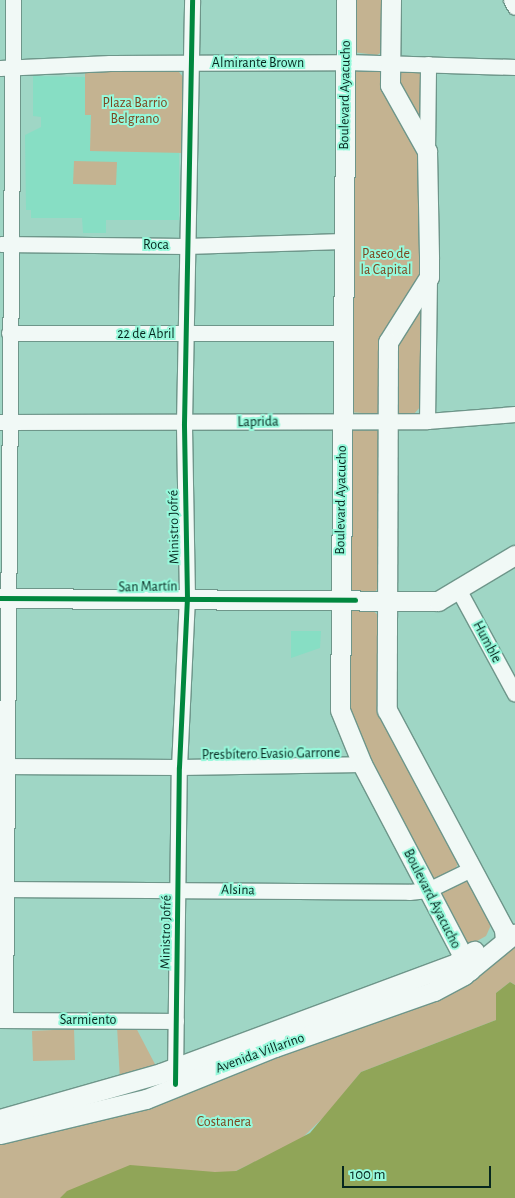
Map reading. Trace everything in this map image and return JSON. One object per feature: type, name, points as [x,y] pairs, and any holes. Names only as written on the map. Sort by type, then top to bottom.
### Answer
[{"type":"main road","name":"Boulevard Ayacucho","points":[[346,0],[340,710],[362,764],[467,964]]},
{"type":"main road","points":[[391,0],[390,85],[427,151],[429,276],[388,342],[386,710],[471,868],[510,931]]},
{"type":"main road","name":"San Martín","points":[[4,598],[438,601],[515,555]]},
{"type":"main road","name":"Avenida Villarino","points":[[0,1119],[175,1076],[467,964],[510,931]]},
{"type":"main road","name":"Avenida Villarino","points":[[0,1134],[146,1099],[175,1076]]},
{"type":"street","points":[[2,1020],[4,422],[9,333],[5,244],[6,68],[13,0]]},
{"type":"street","name":"Ministro Jofré","points":[[175,1076],[179,767],[187,598],[184,424],[186,246],[193,63],[192,0]]},
{"type":"street","points":[[511,0],[515,7]]},
{"type":"street","name":"Almirante Brown","points":[[6,68],[193,63],[346,62],[515,67]]},
{"type":"street","points":[[427,151],[428,64]]},
{"type":"street","name":"Roca","points":[[5,244],[186,246],[343,241]]},
{"type":"street","points":[[427,421],[429,276]]},
{"type":"street","name":"22 de Abril","points":[[9,333],[342,333]]},
{"type":"street","name":"Laprida","points":[[4,422],[184,424],[342,420],[387,422],[515,414]]},
{"type":"street","name":"Humble","points":[[458,589],[515,694]]},
{"type":"street","name":"Presbítero Evasio Garrone","points":[[3,766],[179,767],[362,764]]},
{"type":"street","name":"Alsina","points":[[3,889],[428,890],[471,868]]},
{"type":"street","name":"Sarmiento","points":[[2,1020],[176,1021]]},
{"type":"shaded area","points":[[33,76],[85,77],[85,115],[91,114],[90,151],[179,152],[179,220],[106,220],[106,233],[83,233],[82,218],[31,218],[31,210],[26,210],[25,135],[41,127],[41,117],[33,116]]},
{"type":"shaded area","points":[[291,631],[321,631],[320,648],[291,658]]},
{"type":"shaded area","points":[[510,982],[515,985],[515,1198],[60,1198],[67,1191],[130,1165],[215,1172],[236,1171],[310,1133],[361,1072],[496,1020],[496,993]]},
{"type":"green space","points":[[351,0],[385,0],[382,52],[377,55],[352,52]]},
{"type":"green space","name":"Paseo de la Capital","points":[[355,68],[382,72],[422,156],[420,276],[383,338],[379,412],[376,414],[349,412],[351,73]]},
{"type":"green space","name":"Plaza Barrio Belgrano","points":[[85,69],[179,72],[183,77],[184,153],[90,151],[91,115],[85,115]]},
{"type":"green space","points":[[397,70],[421,73],[422,125],[397,86]]},
{"type":"green space","points":[[74,161],[117,162],[116,185],[73,184]]},
{"type":"green space","name":"Paseo de la Capital","points":[[422,302],[422,405],[413,415],[402,415],[397,412],[397,340]]},
{"type":"green space","points":[[351,430],[376,430],[380,433],[379,586],[375,592],[350,590]]},
{"type":"green space","points":[[354,608],[371,609],[379,616],[380,708],[459,861],[455,870],[433,880],[426,876],[347,712],[347,614]]},
{"type":"green space","points":[[465,880],[469,882],[491,925],[486,936],[466,947],[439,896],[441,892]]},
{"type":"green space","name":"Costanera","points":[[515,940],[515,985],[510,982],[496,993],[496,1020],[361,1072],[328,1113],[300,1140],[180,1198],[0,1198],[0,1139],[74,1124]]},
{"type":"green space","points":[[134,1024],[157,1068],[120,1081],[117,1026]]},
{"type":"green space","points":[[74,1029],[75,1060],[33,1061],[32,1031]]},
{"type":"cycle path","points":[[175,1084],[179,767],[187,598],[184,423],[192,0]]},
{"type":"cycle path","points":[[0,598],[355,600]]}]
